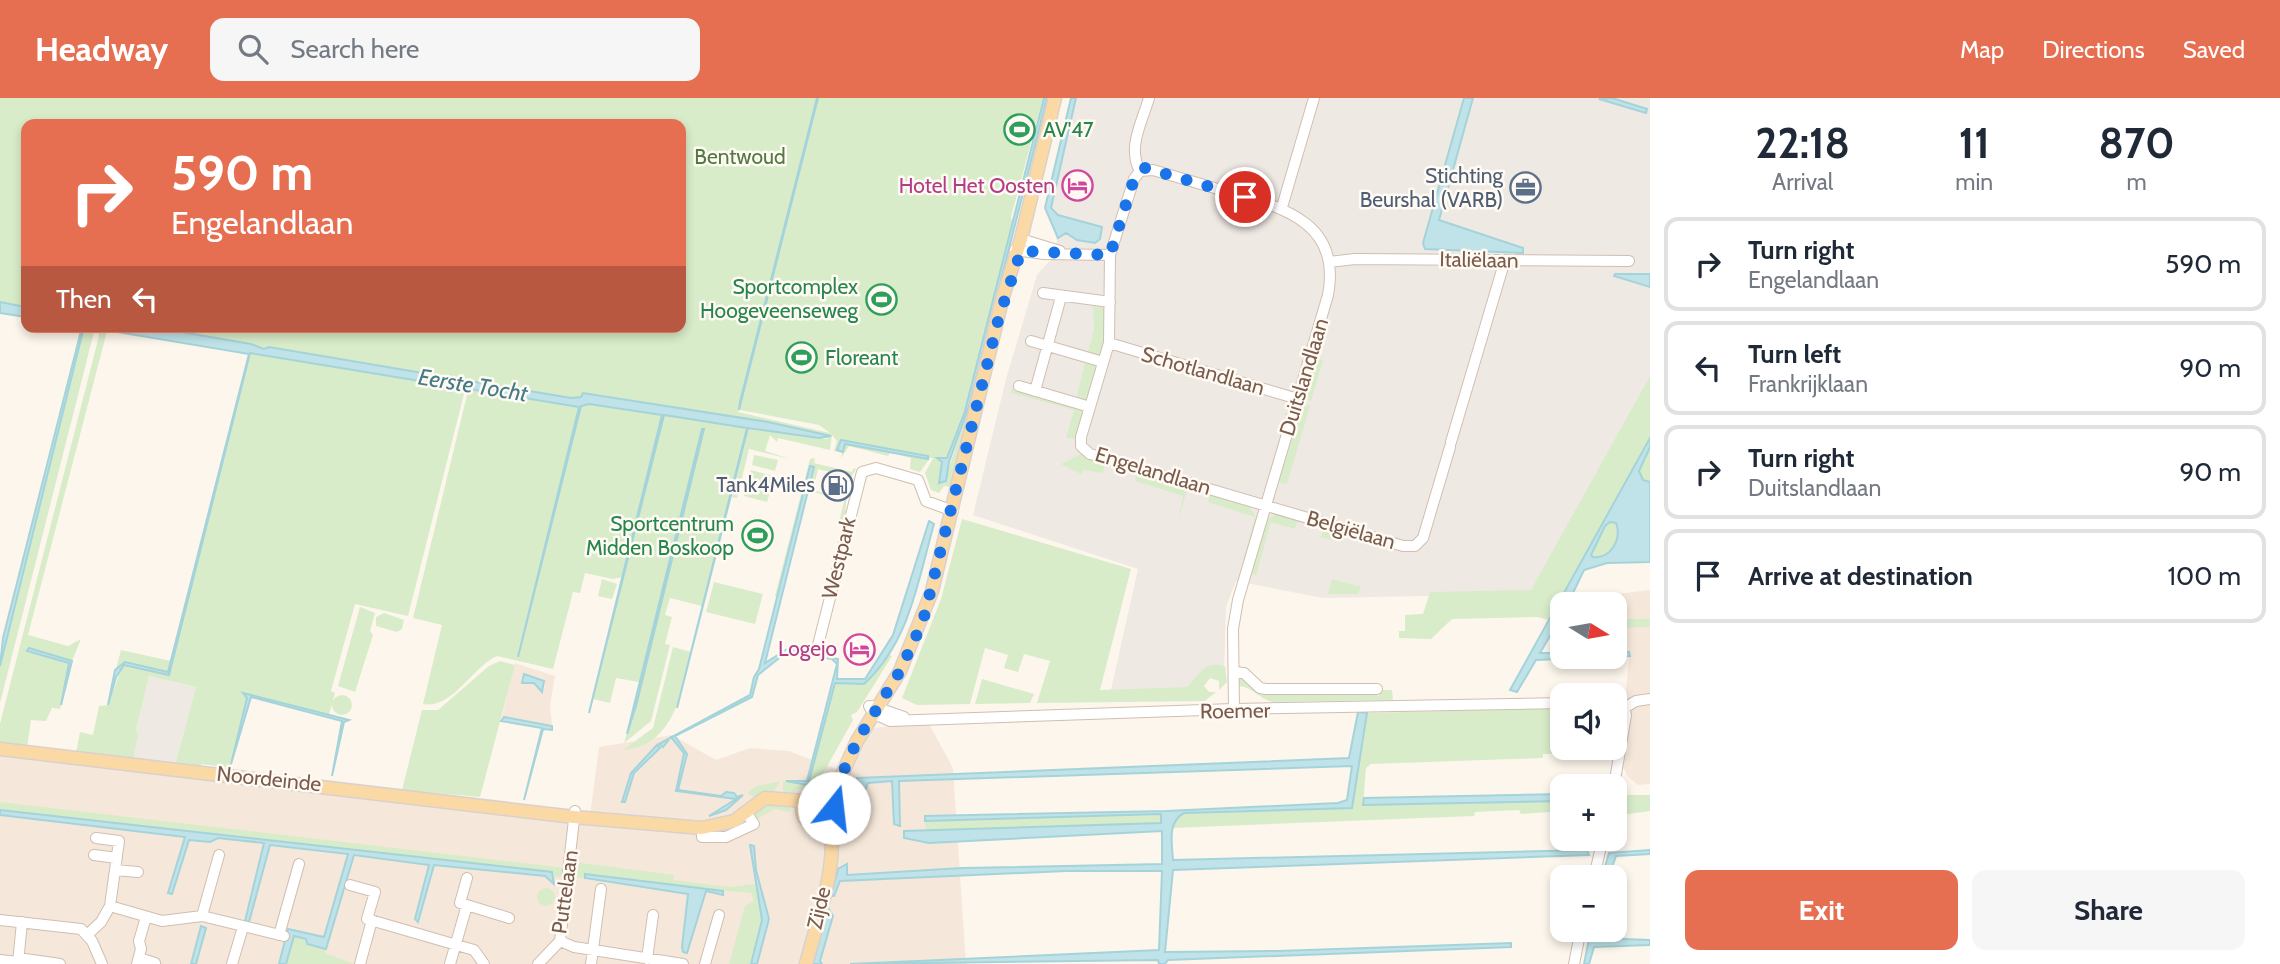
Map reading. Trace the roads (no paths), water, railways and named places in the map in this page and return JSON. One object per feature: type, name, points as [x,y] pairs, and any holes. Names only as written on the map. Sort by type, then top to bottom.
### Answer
[{"type":"main road","points":[[827,797],[874,709],[900,671],[923,621],[1055,98]]},
{"type":"main road","name":"Noordeinde","points":[[0,751],[702,828],[722,826],[758,800],[770,797],[803,805]]},
{"type":"main road","points":[[813,794],[827,797],[834,811],[825,824],[807,822],[803,805],[813,794]]},
{"type":"main road","name":"Zijde","points":[[806,964],[831,851],[825,824]]},
{"type":"street","points":[[1140,171],[1133,156],[1134,147],[1149,98]]},
{"type":"street","points":[[1282,207],[1314,98]]},
{"type":"street","name":"Duitslandlaan","points":[[1140,171],[1153,170],[1282,207],[1312,229],[1329,262],[1328,295],[1238,600],[1233,629],[1234,709]]},
{"type":"street","name":"Engelandlaan","points":[[1140,171],[1134,179],[1110,255],[1109,343],[1081,437],[1081,446],[1090,454],[1266,505]]},
{"type":"street","points":[[1019,246],[1064,253],[1110,255]]},
{"type":"street","name":"Italiëlaan","points":[[1329,262],[1345,259],[1629,261]]},
{"type":"street","name":"Belgiëlaan","points":[[1266,505],[1403,546],[1415,546],[1423,538],[1505,260]]},
{"type":"street","points":[[1043,293],[1110,302]]},
{"type":"street","points":[[1035,391],[1061,297]]},
{"type":"street","points":[[1031,341],[1103,362]]},
{"type":"street","name":"Schotlandlaan","points":[[1109,343],[1298,399]]},
{"type":"street","points":[[1019,386],[1090,407]]},
{"type":"street","name":"Westpark","points":[[817,649],[859,478],[866,470],[876,468],[918,480],[924,499],[950,509]]},
{"type":"street","name":"Roemer","points":[[1234,672],[1244,673],[1260,688],[1266,689],[1377,689]]},
{"type":"street","points":[[1627,705],[1650,699]]},
{"type":"street","name":"Roemer","points":[[874,709],[890,720],[1234,709],[1550,703]]},
{"type":"street","name":"Puttelaan","points":[[538,964],[560,941],[574,814]]},
{"type":"street","points":[[88,934],[101,922],[110,906],[119,841],[96,838]]},
{"type":"street","points":[[94,855],[117,858]]},
{"type":"street","points":[[202,916],[219,855]]},
{"type":"street","points":[[110,906],[169,921],[202,916],[282,935],[299,864]]},
{"type":"street","points":[[115,870],[138,872]]},
{"type":"street","points":[[467,878],[460,903],[509,918]]},
{"type":"street","points":[[350,885],[375,892],[368,919],[474,950],[484,964]]},
{"type":"street","points":[[591,964],[601,890]]},
{"type":"street","points":[[450,964],[467,905]]},
{"type":"street","points":[[647,959],[653,915]]},
{"type":"street","points":[[705,964],[719,915]]},
{"type":"street","points":[[146,917],[139,942],[141,949],[138,961],[155,963]]},
{"type":"street","points":[[0,920],[74,927],[88,934],[102,964]]},
{"type":"street","points":[[360,964],[372,920]]},
{"type":"street","points":[[18,961],[22,922]]},
{"type":"street","points":[[232,964],[243,927]]},
{"type":"street","points":[[560,941],[594,951],[683,964]]},
{"type":"street","points":[[1574,964],[1578,942]]},
{"type":"street","points":[[0,960],[60,964]]},
{"type":"water","points":[[818,98],[739,410],[740,402]]},
{"type":"water","points":[[1044,98],[1047,98],[970,403],[949,462],[946,481],[939,483],[942,462],[937,458],[947,458],[965,411]]},
{"type":"water","points":[[1071,98],[1076,98],[1051,208],[1058,215],[1102,227],[1100,239],[1095,243],[1077,240],[1066,233],[1058,238],[1045,208]]},
{"type":"water","points":[[1464,98],[1473,98],[1439,220],[1523,248],[1523,253],[1425,249],[1423,243]]},
{"type":"water","points":[[1612,98],[1647,109],[1646,113],[1599,99]]},
{"type":"water","points":[[1650,274],[1650,287],[1614,276]]},
{"type":"water","points":[[0,302],[21,306],[21,316],[0,313]]},
{"type":"water","points":[[80,333],[83,333],[0,666],[3,638]]},
{"type":"water","name":"Eerste Tocht","points":[[124,333],[187,333],[251,344],[264,349],[269,347],[571,398],[581,397],[583,393],[768,422],[831,436],[819,438],[748,428],[677,708],[747,428],[664,415],[589,713],[662,415],[589,404],[581,406],[518,657],[579,407],[250,353],[169,675],[124,665],[116,677],[108,705],[115,670],[125,662],[168,672],[249,354]]},
{"type":"water","points":[[702,429],[636,706],[627,734]]},
{"type":"water","points":[[1650,438],[1650,447],[1639,471],[1643,480],[1650,482],[1650,562],[1607,563],[1584,570],[1573,592],[1564,592]],"holes":[[[1610,522],[1616,523],[1614,547],[1605,555],[1593,557],[1591,555],[1605,526]]]},
{"type":"water","points":[[841,440],[928,456],[928,459],[845,444],[843,452],[837,450]]},
{"type":"water","points":[[810,466],[814,467],[765,663],[789,648],[838,659],[837,679],[865,679],[893,635],[929,521],[934,524],[910,609],[892,649],[864,684],[835,683],[808,785],[786,781],[807,781],[837,664],[832,659],[788,651],[758,675],[752,697],[675,736],[687,754],[678,790],[721,796],[726,792],[734,793],[737,797],[743,795],[726,810],[709,816],[736,799],[676,791],[684,753],[671,737],[750,695],[754,677],[759,669]]},
{"type":"water","points":[[1550,618],[1550,636],[1540,653],[1550,653],[1550,659],[1536,660],[1517,692],[1510,690]]},
{"type":"water","points":[[29,648],[72,661],[61,705],[69,663],[27,651]]},
{"type":"water","points":[[524,674],[544,681],[542,692],[534,683],[522,683]]},
{"type":"water","points":[[243,693],[349,720],[344,722],[332,776],[342,721],[251,697],[231,764],[247,698]]},
{"type":"water","points":[[1358,712],[1367,713],[1352,808],[1184,813],[1173,827],[1173,860],[1550,851],[1587,851],[1589,855],[1173,870],[1165,952],[1511,943],[1511,947],[1168,960],[1165,964],[1159,964],[1158,960],[850,964],[1159,950],[1162,871],[1066,871],[840,881],[834,896],[831,896],[838,869],[847,864],[847,875],[962,868],[1162,864],[1162,831],[929,843],[904,838],[904,831],[1161,823],[1161,814],[925,821],[925,816],[1166,811],[1338,803],[1347,800],[1352,766],[899,781],[900,826],[894,824],[892,781],[868,783],[857,812],[849,809],[857,778],[1349,758]]},
{"type":"water","points":[[504,717],[552,726],[552,730],[543,729],[524,800],[542,728],[501,721]]},
{"type":"water","points":[[657,745],[660,748],[634,773],[625,802],[622,802],[631,773]]},
{"type":"water","points":[[1550,794],[1550,801],[1363,805],[1364,798]]},
{"type":"water","points":[[0,810],[552,872],[554,884],[545,876],[434,865],[418,922],[415,919],[429,865],[354,855],[326,949],[307,944],[306,939],[294,936],[286,964],[279,964],[288,929],[324,937],[348,854],[270,845],[249,922],[245,921],[264,843],[218,838],[210,842],[189,840],[172,894],[168,893],[185,837],[0,815]]},
{"type":"water","points":[[750,845],[754,846],[756,870],[769,919],[757,964],[751,964],[762,920]]},
{"type":"water","points":[[1650,850],[1650,854],[1616,856],[1613,865],[1605,865],[1609,853]]},
{"type":"water","points":[[585,874],[723,891],[723,895],[706,891],[687,953],[683,952],[682,947],[688,894],[585,878]]},
{"type":"water","points":[[828,908],[833,916],[820,961],[822,964],[813,964]]},
{"type":"water","points":[[201,926],[206,928],[196,964],[191,964]]},
{"type":"water","points":[[1650,940],[1650,945],[1594,947],[1589,964],[1584,964],[1588,942]]},
{"type":"place","name":"AV'47","points":[[1020,130]]},
{"type":"place","name":"Hotel Het Oosten","points":[[1078,186]]},
{"type":"place","name":"Stichting Beurshal (VARB)","points":[[1526,188]]},
{"type":"place","name":"Sportcomplex Hoogeveenseweg","points":[[881,299]]},
{"type":"place","name":"Floreant","points":[[802,358]]},
{"type":"place","name":"Tank4Miles","points":[[838,485]]},
{"type":"place","name":"Sportcentrum Midden Boskoop","points":[[757,536]]},
{"type":"place","name":"Logejo","points":[[860,649]]},
{"type":"park label","name":"Bentwoud","points":[[740,157]]}]
